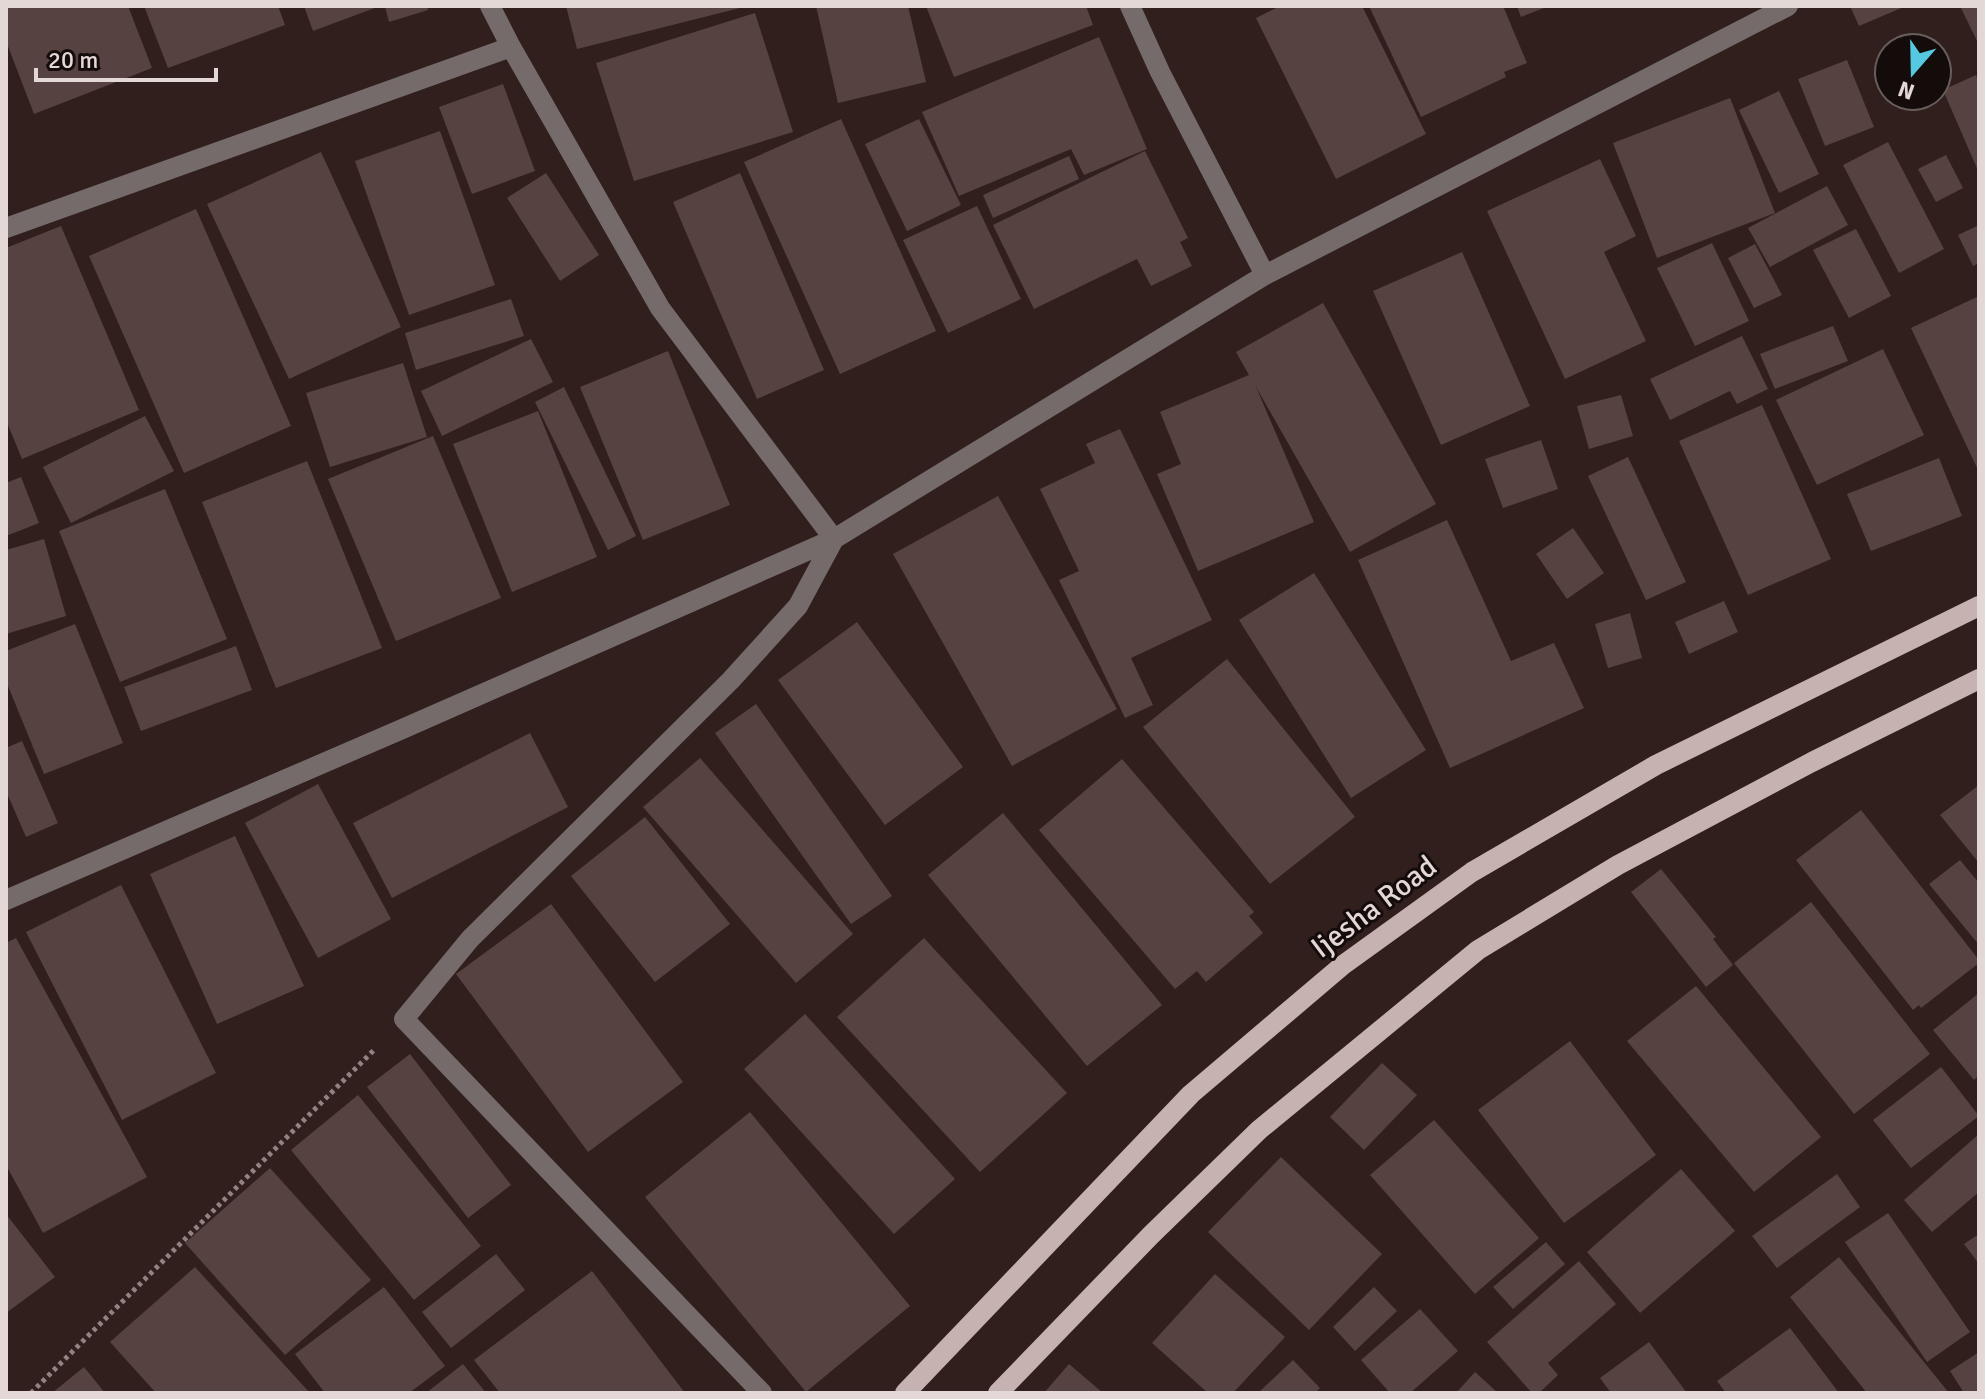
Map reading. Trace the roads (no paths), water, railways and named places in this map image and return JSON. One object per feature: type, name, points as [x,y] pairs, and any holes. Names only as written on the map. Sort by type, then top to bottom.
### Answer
[{"type":"main road","name":"Ijesha Road","points":[[905,1393],[1191,1094],[1343,965],[1472,872],[1656,765],[1979,606]]},
{"type":"main road","points":[[998,1393],[1151,1235],[1259,1130],[1478,950],[1618,865],[1812,762],[1979,679]]},
{"type":"street","points":[[490,6],[660,308],[834,539]]},
{"type":"street","points":[[1130,6],[1160,72],[1265,275]]},
{"type":"street","points":[[6,900],[834,539],[1265,275],[1788,6]]},
{"type":"street","points":[[6,228],[511,47]]},
{"type":"street","points":[[762,1393],[404,1019],[470,939],[731,680],[798,606],[834,539]]}]
